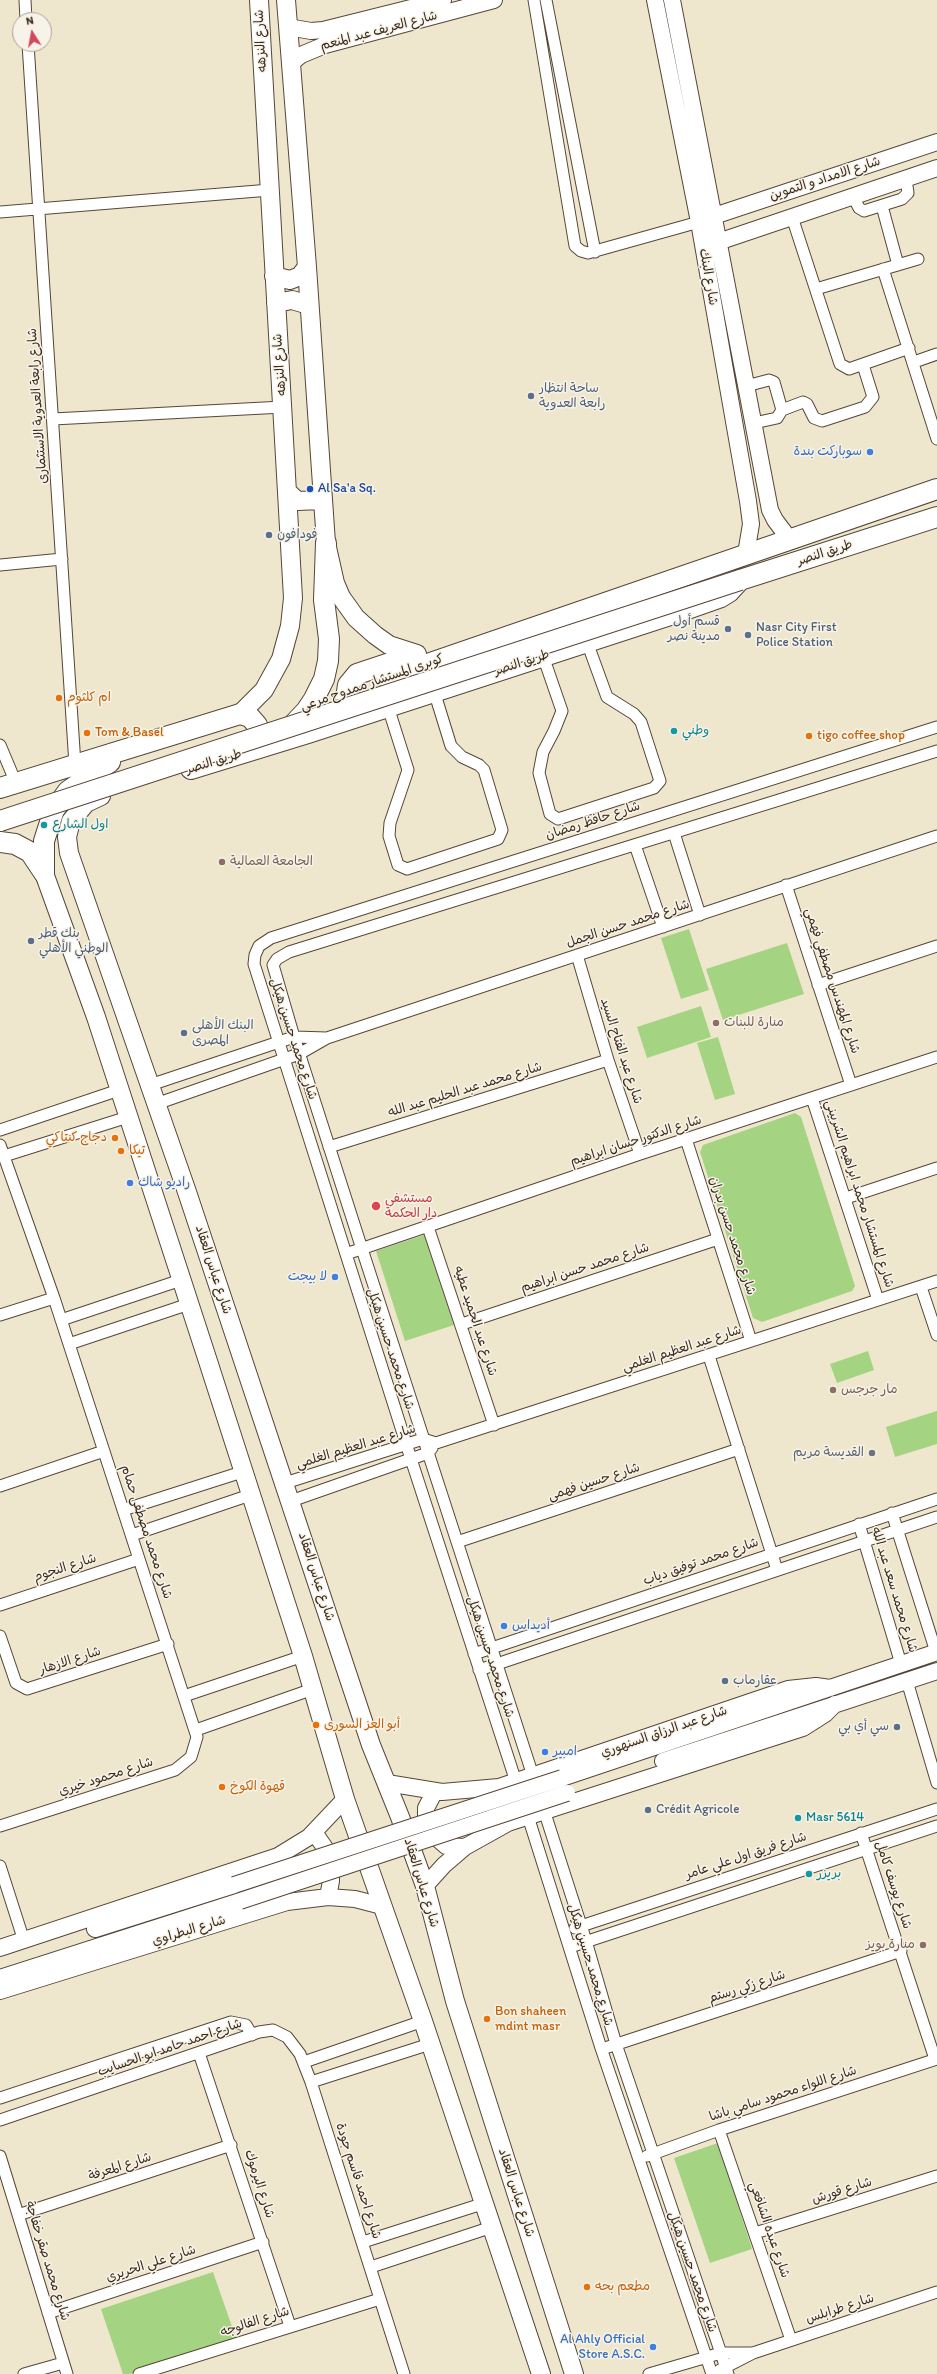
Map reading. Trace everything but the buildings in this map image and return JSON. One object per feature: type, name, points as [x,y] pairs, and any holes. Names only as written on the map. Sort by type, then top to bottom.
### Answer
[{"type":"highway","name":"طريق النصر","points":[[365,714],[353,709],[346,698],[348,685],[356,674],[707,556],[732,553],[744,555],[937,489]]},
{"type":"highway","name":"طريق النصر","points":[[101,796],[388,707],[587,642],[721,597],[729,592],[740,580],[937,516]]},
{"type":"highway","points":[[251,750],[273,740],[297,722],[314,699],[324,679],[329,645],[324,600],[326,543]]},
{"type":"highway","name":"كوبرى المستشار ممدوح مرعي","points":[[0,806],[388,678],[744,555]]},
{"type":"highway","name":"كوبرى المستشار ممدوح مرعي","points":[[0,821],[740,580]]},
{"type":"highway","points":[[8,786],[125,751],[240,714],[250,717],[257,725],[259,735],[251,750]]},
{"type":"highway","points":[[44,873],[43,852],[46,830],[60,800],[68,791],[125,751]]},
{"type":"highway","points":[[0,842],[15,844],[30,852],[44,873]]},
{"type":"main road","name":"شارع النزهه","points":[[240,714],[259,696],[281,659],[289,635],[293,598],[284,407],[274,276],[259,0]]},
{"type":"main road","points":[[286,0],[307,267],[326,543],[335,583],[341,597],[356,618],[389,645],[417,654]]},
{"type":"main road","points":[[274,276],[290,280],[300,276],[307,267]]},
{"type":"main road","points":[[276,302],[292,300],[309,305]]},
{"type":"main road","points":[[287,491],[297,501],[322,500]]},
{"type":"main road","name":"شارع عباس العقاد","points":[[101,796],[86,802],[75,814],[68,829],[67,845],[285,1483],[371,1745],[387,1783],[424,1886],[455,2001],[574,2374]]},
{"type":"main road","points":[[44,873],[119,1090],[189,1304],[242,1472],[303,1656],[345,1798],[485,2203],[541,2374]]},
{"type":"street","points":[[25,0],[26,12]]},
{"type":"street","name":"شارع العريف عبد المنعم","points":[[291,63],[324,37],[443,0]]},
{"type":"street","name":"شارع العريف عبد المنعم","points":[[288,27],[311,31],[324,37],[494,0]]},
{"type":"street","points":[[534,0],[575,246],[581,252],[595,252],[706,219]]},
{"type":"street","points":[[546,0],[595,252]]},
{"type":"street","name":"شارع البنك","points":[[655,0],[706,219],[718,242],[768,497],[775,520],[790,540]]},
{"type":"street","name":"شارع البنك","points":[[672,0],[751,524],[744,555]]},
{"type":"street","name":"شارع رابعة العدوية الاستثمارى","points":[[29,52],[75,765]]},
{"type":"street","name":"شارع الامداد و التموين","points":[[706,219],[937,142]]},
{"type":"street","name":"شارع الامداد و التموين","points":[[718,242],[937,168]]},
{"type":"street","points":[[853,196],[862,210],[882,206],[907,196],[906,179]]},
{"type":"street","points":[[0,212],[270,190]]},
{"type":"street","points":[[882,206],[898,265]]},
{"type":"street","points":[[740,207],[736,219],[739,227],[746,233]]},
{"type":"street","points":[[792,217],[838,361],[846,368],[863,365],[909,348]]},
{"type":"street","points":[[816,289],[918,259]]},
{"type":"street","points":[[883,269],[914,362],[937,439]]},
{"type":"street","points":[[914,362],[937,354]]},
{"type":"street","points":[[754,423],[777,418],[782,410],[803,402],[807,404],[814,418],[822,420],[865,407],[872,397],[863,365]]},
{"type":"street","points":[[746,386],[769,380],[774,382],[782,410]]},
{"type":"street","points":[[53,419],[284,407]]},
{"type":"street","points":[[748,501],[758,507],[765,503],[768,497]]},
{"type":"street","points":[[0,565],[62,559]]},
{"type":"street","points":[[543,656],[562,711],[543,752],[539,773],[550,814],[558,819],[654,788],[660,781],[641,722],[634,714],[607,697],[587,642]]},
{"type":"street","points":[[388,707],[408,770],[390,823],[389,836],[398,865],[407,869],[498,839],[502,830],[484,770],[479,765],[462,757],[454,750],[449,741],[434,691]]},
{"type":"street","name":"شارع حافظ رمضان","points":[[259,946],[271,938],[289,932],[937,727]]},
{"type":"street","points":[[0,745],[8,786]]},
{"type":"street","points":[[289,932],[294,951],[937,752]]},
{"type":"street","points":[[674,833],[700,915]]},
{"type":"street","name":"شارع محمد حسن الجمل","points":[[156,1104],[299,1054],[327,1038],[937,836]]},
{"type":"street","points":[[635,845],[663,927]]},
{"type":"street","name":"شارع المهندس مصطفي فهمي","points":[[786,885],[851,1086]]},
{"type":"street","name":"شارع محمد حسين هيكل","points":[[259,946],[255,954],[254,964],[280,1042],[406,1445],[528,1816],[601,2048],[711,2374]]},
{"type":"street","points":[[818,985],[937,946]]},
{"type":"street","name":"شارع محمد حسين هيكل","points":[[294,951],[277,959],[273,965],[299,1054],[586,1941],[616,2044],[652,2154],[727,2371]]},
{"type":"street","name":"شارع عبد الفتاح السيد","points":[[577,956],[608,1060],[640,1154]]},
{"type":"street","name":"شارع محمد حسن الجمل","points":[[150,1085],[294,1037],[327,1038]]},
{"type":"street","name":"شارع الدكتور حسان ابراهيم","points":[[346,1254],[640,1154],[937,1057]]},
{"type":"street","name":"شارع محمد عبد الحليم عبد الله","points":[[329,1148],[608,1060]]},
{"type":"street","points":[[0,1130],[119,1090]]},
{"type":"street","name":"شارع المستشار محمد ابراهيم الشربيني","points":[[812,1098],[846,1198],[878,1300]]},
{"type":"street","points":[[1,1150],[128,1117]]},
{"type":"street","name":"شارع محمد حسن بدران","points":[[686,1139],[751,1341]]},
{"type":"street","name":"شارع محمد مصطفى حمام","points":[[1,1150],[54,1298],[196,1730]]},
{"type":"street","points":[[846,1198],[937,1168]]},
{"type":"street","name":"شارع عبد الحميد عطيه","points":[[428,1227],[462,1324],[494,1424]]},
{"type":"street","name":"شارع محمد حسن ابراهيم","points":[[462,1324],[718,1239]]},
{"type":"street","points":[[61,1320],[181,1280]]},
{"type":"street","name":"شارع عبد العظيم الغلمي","points":[[285,1483],[423,1440],[436,1443],[709,1356],[937,1281]]},
{"type":"street","points":[[921,1287],[937,1335]]},
{"type":"street","points":[[0,1315],[54,1298]]},
{"type":"street","points":[[69,1344],[189,1304]]},
{"type":"street","points":[[709,1356],[777,1570]]},
{"type":"street","name":"شارع عبد العظيم الغلمي","points":[[291,1501],[428,1453],[436,1443]]},
{"type":"street","name":"شارع حسين فهمى","points":[[457,1542],[739,1449]]},
{"type":"street","points":[[0,1486],[104,1451]]},
{"type":"street","points":[[123,1510],[242,1472]]},
{"type":"street","points":[[132,1535],[250,1495]]},
{"type":"street","name":"شارع محمد توفيق دياب","points":[[474,1654],[771,1553],[937,1499]]},
{"type":"street","name":"شارع محمد سعد عبد الله","points":[[892,1513],[937,1652]]},
{"type":"street","points":[[479,1670],[937,1517]]},
{"type":"street","name":"شارع محمد سعد عبد الله","points":[[859,1524],[901,1664]]},
{"type":"street","name":"شارع النجوم","points":[[0,1605],[139,1559]]},
{"type":"street","points":[[0,1636],[2,1650]]},
{"type":"street","name":"شارع الازهار","points":[[2,1650],[16,1683],[27,1688],[168,1644]]},
{"type":"street","name":"شارع عبد الرزاق السنهوري","points":[[387,1783],[435,1791],[480,1790],[516,1782],[788,1689],[816,1686],[830,1688],[937,1652]]},
{"type":"street","points":[[184,1696],[303,1656]]},
{"type":"street","points":[[0,1958],[234,1885],[835,1704],[937,1671]]},
{"type":"street","points":[[907,1681],[937,1783]]},
{"type":"street","points":[[0,1978],[240,1900],[565,1786],[830,1688]]},
{"type":"street","points":[[196,1730],[313,1689]]},
{"type":"street","points":[[424,1886],[444,1865],[465,1847],[489,1832],[544,1810],[803,1728],[825,1714],[835,1704]]},
{"type":"street","name":"شارع محمود خيري","points":[[0,1826],[175,1770],[187,1762],[194,1750],[196,1730]]},
{"type":"street","points":[[435,1791],[426,1808],[426,1821],[431,1833],[446,1846],[465,1847]]},
{"type":"street","points":[[0,1948],[278,1856],[294,1848],[314,1832],[345,1798]]},
{"type":"street","name":"شارع فريق اول علي عامر","points":[[565,1932],[937,1809]]},
{"type":"street","points":[[570,1947],[937,1826]]},
{"type":"street","points":[[314,1832],[325,1848],[331,1864],[332,1881],[328,1898]]},
{"type":"street","name":"شارع يوسف كامل","points":[[861,1833],[936,2059]]},
{"type":"street","points":[[0,1866],[24,1941]]},
{"type":"street","name":"شارع البطراوي","points":[[0,1991],[270,1906],[300,1900],[328,1898],[355,1900],[382,1906]]},
{"type":"street","name":"شارع زكي رستم","points":[[601,2048],[901,1951]]},
{"type":"street","points":[[304,2062],[423,2021]]},
{"type":"street","name":"شارع احمد حامد ابو الحسايب","points":[[0,2098],[231,2022],[246,2025],[252,2035],[0,2120]]},
{"type":"street","name":"شارع احمد قاسم جودة","points":[[252,2035],[266,2031],[281,2033],[293,2042],[304,2062],[363,2242],[404,2374]]},
{"type":"street","points":[[311,2082],[430,2044]]},
{"type":"street","name":"شارع اليرموك","points":[[199,2052],[290,2326]]},
{"type":"street","name":"شارع اللواء محمود سامي باشا","points":[[638,2159],[719,2130],[936,2059]]},
{"type":"street","name":"شارع عبده الشافعي","points":[[719,2130],[791,2340]]},
{"type":"street","name":"شارع المعرفة","points":[[18,2215],[231,2145]]},
{"type":"street","name":"شارع محمد صقر خفاجة","points":[[0,2156],[67,2374]]},
{"type":"street","name":"شارع قورش","points":[[755,2233],[937,2176]]},
{"type":"street","points":[[363,2242],[485,2203]]},
{"type":"street","points":[[371,2268],[492,2227]]},
{"type":"street","name":"شارع علي الحريري","points":[[48,2313],[263,2242]]},
{"type":"street","name":"شارع طرابلس","points":[[711,2374],[727,2371],[753,2353],[937,2292]]},
{"type":"street","name":"شارع الفالوجه","points":[[139,2374],[171,2369],[290,2326],[380,2299]]},
{"type":"street","name":"شارع طرابلس","points":[[649,2374],[706,2356],[721,2353],[753,2353]]},
{"type":"street","points":[[24,2374],[63,2363]]},
{"type":"green space","points":[[689,929],[709,990],[681,999],[661,938]]},
{"type":"green space","points":[[787,943],[804,994],[723,1020],[706,969]]},
{"type":"green space","points":[[701,1006],[711,1037],[647,1058],[637,1027]]},
{"type":"green space","points":[[718,1037],[735,1094],[715,1100],[697,1043]]},
{"type":"green space","points":[[795,1113],[801,1117],[855,1286],[852,1291],[762,1322],[753,1318],[700,1152],[703,1145]]},
{"type":"green space","points":[[424,1235],[454,1325],[405,1341],[376,1251]]},
{"type":"green space","points":[[868,1351],[874,1370],[837,1383],[830,1364]]},
{"type":"green space","points":[[937,1411],[937,1444],[895,1457],[886,1427]]},
{"type":"green space","points":[[718,2143],[752,2249],[710,2263],[674,2158]]},
{"type":"green space","points":[[213,2272],[237,2341],[129,2374],[123,2374],[101,2309]]},
{"type":"place","name":"ساحة انتظار رابعة العدوية","points":[[531,396]]},
{"type":"place","name":"سوباركت بندة","points":[[870,452]]},
{"type":"place","name":"Al Sa'a Sq.","points":[[310,489]]},
{"type":"place","name":"فودافون","points":[[269,535]]},
{"type":"place","name":"قسم أول مدينة نصر","points":[[728,629]]},
{"type":"place","name":"Nasr City First Police Station","points":[[748,635]]},
{"type":"place","name":"ام كلثوم","points":[[59,698]]},
{"type":"place","name":"وطني","points":[[674,731]]},
{"type":"place","name":"Tom & Basel","points":[[87,733]]},
{"type":"place","name":"tigo coffee shop","points":[[809,736]]},
{"type":"place","name":"اول الشارع","points":[[44,825]]},
{"type":"place","name":"الجامعة العمالية","points":[[222,862]]},
{"type":"place","name":"بنك قطر الوطني الأهلي","points":[[31,941]]},
{"type":"place","name":"منارة للبنات","points":[[716,1023]]},
{"type":"place","name":"البنك الأهلى المصرى","points":[[184,1033]]},
{"type":"place","name":"دجاج كنتاكي","points":[[115,1138]]},
{"type":"place","name":"تيكا","points":[[121,1151]]},
{"type":"place","name":"راديو شاك","points":[[130,1183]]},
{"type":"place","name":"مستشفي دار الحكمة","points":[[376,1206]]},
{"type":"place","name":"لا بيجت","points":[[335,1277]]},
{"type":"place","name":"مار جرجس","points":[[833,1390]]},
{"type":"place","name":"القديسة مريم","points":[[872,1453]]},
{"type":"place","name":"أديداس","points":[[504,1626]]},
{"type":"place","name":"عقارماب","points":[[725,1681]]},
{"type":"place","name":"أبو العز السورى","points":[[316,1725]]},
{"type":"place","name":"سي أي بي","points":[[897,1727]]},
{"type":"place","name":"امبير","points":[[545,1752]]},
{"type":"place","name":"قهوة الكوخ","points":[[222,1787]]},
{"type":"place","name":"Crédit Agricole","points":[[648,1810]]},
{"type":"place","name":"Masr 5614","points":[[798,1818]]},
{"type":"place","name":"بريزر","points":[[809,1874]]},
{"type":"place","name":"منارة بويز","points":[[923,1945]]},
{"type":"place","name":"Bon shaheen mdint masr","points":[[487,2019]]},
{"type":"place","name":"مطعم بحه","points":[[587,2287]]},
{"type":"place","name":"Al Ahly Official Store A.S.C.","points":[[653,2347]]}]
